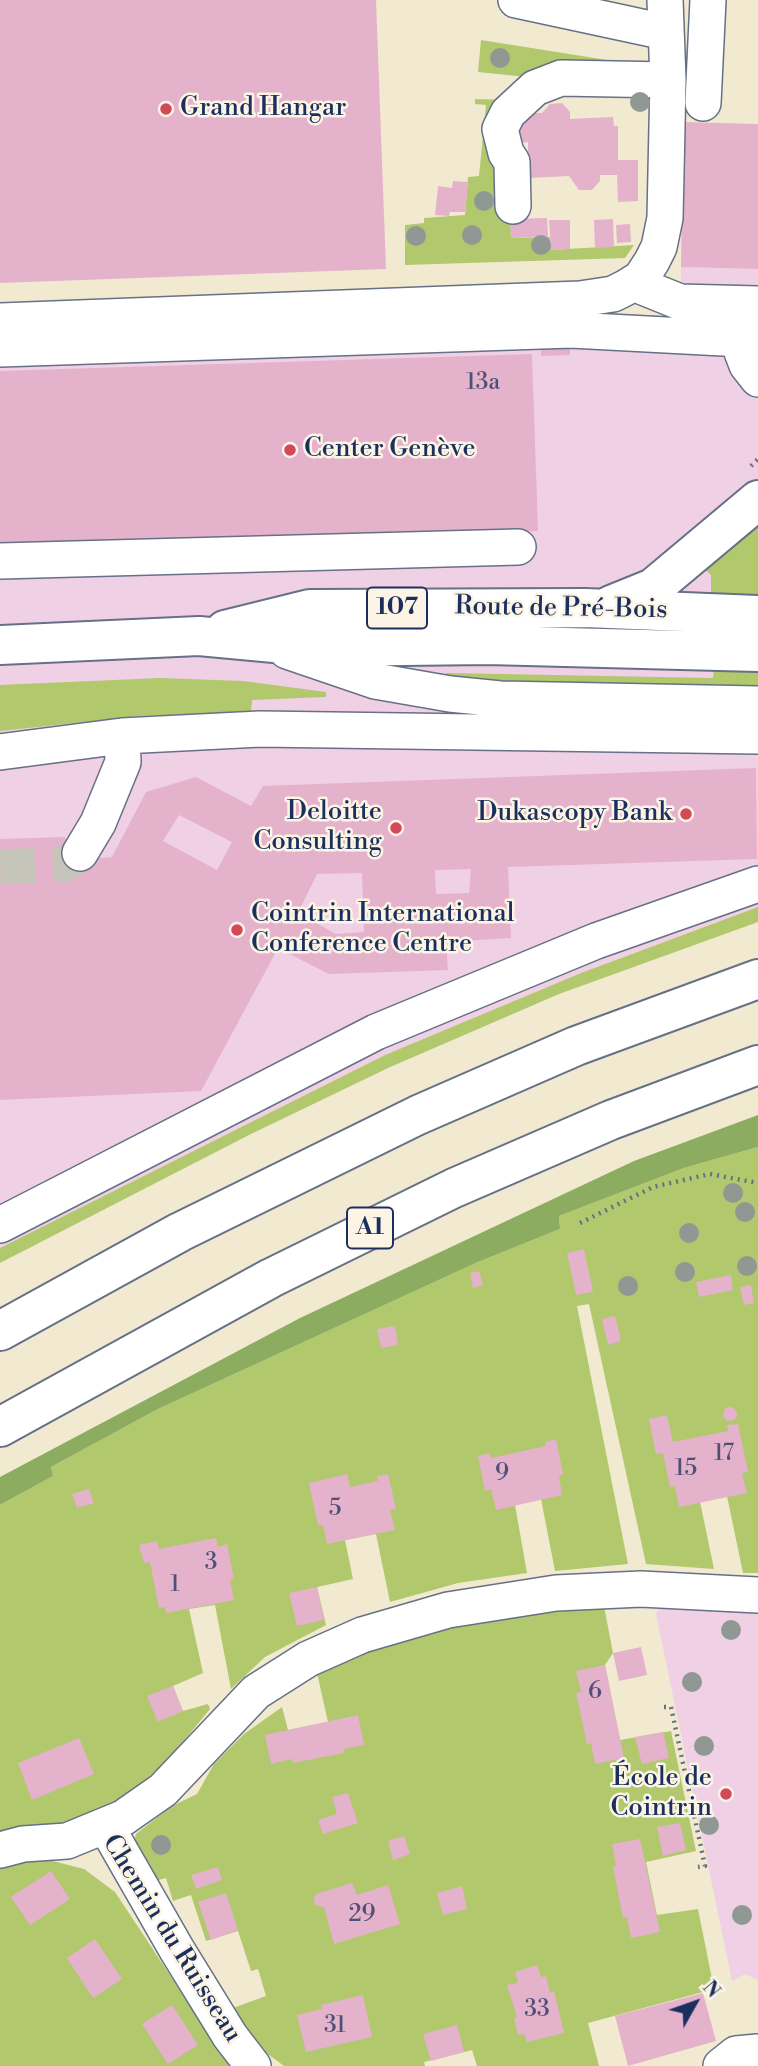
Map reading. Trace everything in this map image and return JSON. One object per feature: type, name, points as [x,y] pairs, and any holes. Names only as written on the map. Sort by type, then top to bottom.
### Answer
[{"type":"main road","name":"107","points":[[599,608],[653,588],[758,500]]},
{"type":"main road","name":"Route de Pré-Bois","points":[[199,636],[310,610],[599,608],[758,615]]},
{"type":"main road","name":"Route de Pré-Bois","points":[[0,645],[199,636],[271,645],[488,645],[758,652]]},
{"type":"main road","points":[[5,1327],[180,1232],[418,1115],[576,1046],[758,979]]},
{"type":"main road","name":"A1","points":[[0,1427],[172,1330],[430,1199],[611,1120],[758,1065]]},
{"type":"street","points":[[0,321],[580,299],[613,294],[633,283],[652,261],[663,234],[668,80],[665,16],[516,0]]},
{"type":"street","points":[[703,103],[708,0]]},
{"type":"street","points":[[513,206],[512,162],[506,153],[500,129],[508,113],[536,88],[561,78],[668,80]]},
{"type":"street","points":[[633,283],[680,302],[758,304]]},
{"type":"street","points":[[0,349],[750,324],[742,352],[747,365],[758,379]]},
{"type":"street","points":[[0,561],[518,547]]},
{"type":"street","points":[[271,645],[375,681],[450,694],[500,699],[758,704]]},
{"type":"street","points":[[0,751],[122,736],[345,728],[751,739]]},
{"type":"street","points":[[80,853],[98,823],[123,762],[122,736]]},
{"type":"street","points":[[0,1225],[376,1032],[596,941],[758,884]]},
{"type":"street","points":[[106,1826],[163,1790],[256,1692],[308,1659],[362,1635],[448,1610],[556,1593],[628,1589],[758,1595]]},
{"type":"street","name":"Chemin du Ruisseau","points":[[0,1850],[23,1844],[67,1841],[106,1826],[177,1950],[230,2036],[253,2066]]},
{"type":"street","points":[[721,2066],[736,2054],[758,2052]]},
{"type":"path","points":[[580,1223],[653,1187],[710,1174],[758,1183]]},
{"type":"path","points":[[664,1707],[671,1707],[705,1866],[698,1867]]},
{"type":"shaded area","points":[[681,267],[758,269],[758,907],[581,973],[385,1055],[0,1248],[0,337],[680,315]]},
{"type":"shaded area","name":"École de Cointrin","points":[[662,1604],[758,1614],[758,1980],[745,1974],[732,1981],[656,1614]]},
{"type":"green space","points":[[481,40],[607,60],[604,65],[527,77],[478,72]]},
{"type":"green space","points":[[475,99],[509,100],[501,161],[500,212],[511,223],[511,238],[550,237],[551,250],[634,245],[625,258],[405,265],[405,225],[424,223],[424,218],[465,215],[468,177],[479,176],[486,105],[475,104]]},
{"type":"green space","points":[[758,523],[758,597],[711,595],[711,575],[705,569]]},
{"type":"green space","points":[[714,668],[758,671],[758,689],[585,687],[445,678],[446,673],[713,678]]},
{"type":"green space","points":[[160,678],[243,681],[326,692],[326,697],[252,700],[251,712],[140,716],[0,731],[0,685]]},
{"type":"green space","points":[[758,907],[758,922],[559,994],[388,1068],[249,1135],[0,1263],[0,1248],[385,1055],[581,973]]},
{"type":"green space","points":[[758,1115],[758,1147],[684,1168],[559,1216],[560,1229],[478,1262],[158,1409],[51,1467],[53,1476],[0,1505],[0,1477],[300,1318],[634,1161]]},
{"type":"green space","points":[[758,1147],[758,1573],[743,1573],[727,1496],[700,1502],[714,1569],[646,1564],[589,1304],[577,1306],[628,1564],[555,1571],[541,1499],[515,1505],[527,1573],[458,1583],[390,1602],[376,1534],[345,1540],[353,1579],[317,1587],[326,1625],[265,1657],[231,1689],[215,1605],[189,1609],[203,1673],[173,1686],[183,1711],[208,1704],[210,1709],[168,1760],[133,1791],[96,1812],[53,1827],[0,1837],[0,1505],[53,1476],[51,1467],[158,1409],[478,1262],[560,1229],[559,1216],[684,1168]]},
{"type":"green space","points":[[604,1606],[613,1653],[605,1665],[620,1740],[671,1731],[696,1851],[646,1862],[657,1915],[698,1909],[714,1989],[588,2023],[599,2066],[477,2066],[472,2050],[424,2062],[425,2066],[284,2066],[261,2049],[233,2008],[266,1996],[258,1969],[251,1971],[238,1931],[206,1941],[191,1895],[173,1901],[166,1878],[155,1881],[134,1841],[136,1834],[172,1806],[197,1794],[214,1764],[244,1734],[282,1707],[288,1730],[328,1722],[317,1673],[369,1651],[451,1625]]},
{"type":"green space","points":[[45,1859],[84,1869],[115,1892],[230,2066],[0,2066],[0,1868],[12,1863]]},
{"type":"building","name":"Grand Hangar","points":[[0,0],[376,0],[386,269],[0,283]]},
{"type":"building","points":[[562,103],[570,112],[570,119],[613,117],[614,126],[618,126],[618,160],[638,160],[638,201],[618,202],[617,175],[600,175],[600,181],[592,190],[579,190],[569,176],[528,178],[528,142],[519,143],[518,113],[542,113],[550,104]]},
{"type":"building","points":[[683,122],[758,124],[758,269],[681,267]]},
{"type":"building","points":[[453,181],[468,182],[465,212],[450,212],[449,216],[435,215],[438,186],[452,188]]},
{"type":"building","points":[[547,218],[548,237],[511,238],[510,219]]},
{"type":"building","points":[[613,219],[614,247],[595,248],[594,220]]},
{"type":"building","points":[[549,220],[570,220],[570,249],[551,250]]},
{"type":"building","points":[[630,224],[631,242],[617,243],[616,225]]},
{"type":"building","points":[[570,343],[570,355],[541,356],[541,344]]},
{"type":"building","name":"Center Genève","points":[[532,354],[538,531],[0,548],[0,371]]},
{"type":"building","points":[[756,768],[757,859],[508,867],[511,938],[446,942],[448,970],[329,974],[278,948],[201,1091],[0,1100],[0,839],[64,837],[86,859],[112,857],[146,792],[196,777],[251,806],[263,786]],"holes":[[[179,815],[232,842],[217,870],[163,841]],[[471,869],[469,893],[436,894],[435,870]],[[362,873],[364,932],[336,934],[298,913],[317,874]]]},
{"type":"building","points":[[584,1249],[593,1292],[576,1295],[567,1253]]},
{"type":"building","points":[[479,1271],[483,1285],[473,1288],[470,1273]]},
{"type":"building","points":[[731,1275],[733,1290],[699,1297],[696,1282]]},
{"type":"building","points":[[751,1285],[754,1303],[744,1305],[740,1287]]},
{"type":"building","points":[[615,1316],[621,1341],[608,1345],[602,1319]]},
{"type":"building","points":[[395,1326],[398,1345],[381,1348],[377,1329]]},
{"type":"building","points":[[730,1407],[735,1409],[735,1419],[730,1421],[725,1419],[723,1414],[725,1409]]},
{"type":"building","points":[[667,1415],[673,1442],[728,1431],[727,1425],[738,1424],[748,1472],[742,1473],[747,1493],[679,1507],[675,1486],[670,1487],[663,1453],[656,1454],[649,1419]]},
{"type":"building","points":[[556,1439],[563,1474],[559,1476],[562,1495],[496,1510],[491,1489],[485,1491],[478,1456],[489,1453],[491,1458],[546,1446],[545,1442]]},
{"type":"building","points":[[347,1474],[350,1487],[378,1481],[377,1476],[388,1474],[396,1509],[390,1510],[395,1530],[327,1544],[323,1525],[318,1525],[309,1483]]},
{"type":"building","points":[[89,1489],[94,1503],[77,1508],[72,1494]]},
{"type":"building","points":[[216,1538],[218,1547],[227,1544],[234,1579],[230,1580],[234,1600],[166,1613],[165,1607],[159,1608],[150,1562],[144,1563],[139,1545],[157,1541],[159,1549]]},
{"type":"building","points":[[317,1587],[324,1620],[297,1626],[289,1593]]},
{"type":"building","points":[[641,1647],[647,1675],[619,1681],[613,1653]]},
{"type":"building","points":[[605,1665],[624,1758],[595,1764],[591,1743],[587,1744],[576,1693],[581,1692],[576,1671]]},
{"type":"building","points":[[173,1686],[183,1711],[158,1722],[147,1696]]},
{"type":"building","points":[[358,1715],[364,1745],[344,1749],[344,1753],[293,1763],[292,1759],[271,1764],[265,1735]]},
{"type":"building","points":[[663,1732],[669,1758],[642,1764],[635,1737]]},
{"type":"building","points":[[79,1738],[94,1774],[32,1800],[18,1763]]},
{"type":"building","points":[[348,1793],[358,1823],[323,1834],[318,1820],[337,1814],[332,1797]]},
{"type":"building","points":[[680,1823],[686,1850],[663,1856],[657,1827]]},
{"type":"building","points":[[404,1836],[410,1854],[393,1860],[388,1841]]},
{"type":"building","points":[[640,1839],[660,1932],[631,1938],[627,1917],[623,1918],[613,1867],[616,1866],[612,1844]]},
{"type":"building","points":[[218,1867],[222,1880],[196,1889],[191,1875]]},
{"type":"building","points":[[51,1871],[70,1899],[30,1925],[11,1897]]},
{"type":"building","points":[[352,1883],[357,1895],[388,1885],[400,1924],[334,1944],[324,1907],[315,1905],[314,1899],[316,1894]]},
{"type":"building","points":[[462,1886],[467,1909],[443,1915],[437,1893]]},
{"type":"building","points":[[226,1893],[238,1930],[211,1940],[198,1902]]},
{"type":"building","points":[[95,1939],[122,1979],[93,1998],[67,1958]]},
{"type":"building","points":[[537,1965],[541,1977],[546,1976],[550,1993],[554,1991],[564,2033],[527,2042],[524,2034],[518,2035],[514,2018],[517,2017],[507,1985],[518,1983],[515,1972]]},
{"type":"building","points":[[703,1993],[716,2041],[628,2066],[615,2016]]},
{"type":"building","points":[[363,1995],[372,2037],[306,2052],[297,2015],[322,2009],[321,2005]]},
{"type":"building","points":[[172,2005],[198,2045],[168,2064],[142,2024]]},
{"type":"building","points":[[457,2025],[464,2052],[431,2061],[423,2034]]},
{"type":"tunnel","points":[[0,867],[66,864],[80,853]]},
{"type":"place","name":"Grand Hangar","points":[[166,109]]},
{"type":"place","name":"Center Genève","points":[[290,450]]},
{"type":"place","name":"Dukascopy Bank","points":[[686,814]]},
{"type":"place","name":"Deloitte Consulting","points":[[396,828]]},
{"type":"place","name":"Cointrin International Conference Centre","points":[[237,930]]},
{"type":"place","name":"École de Cointrin","points":[[726,1794]]}]
